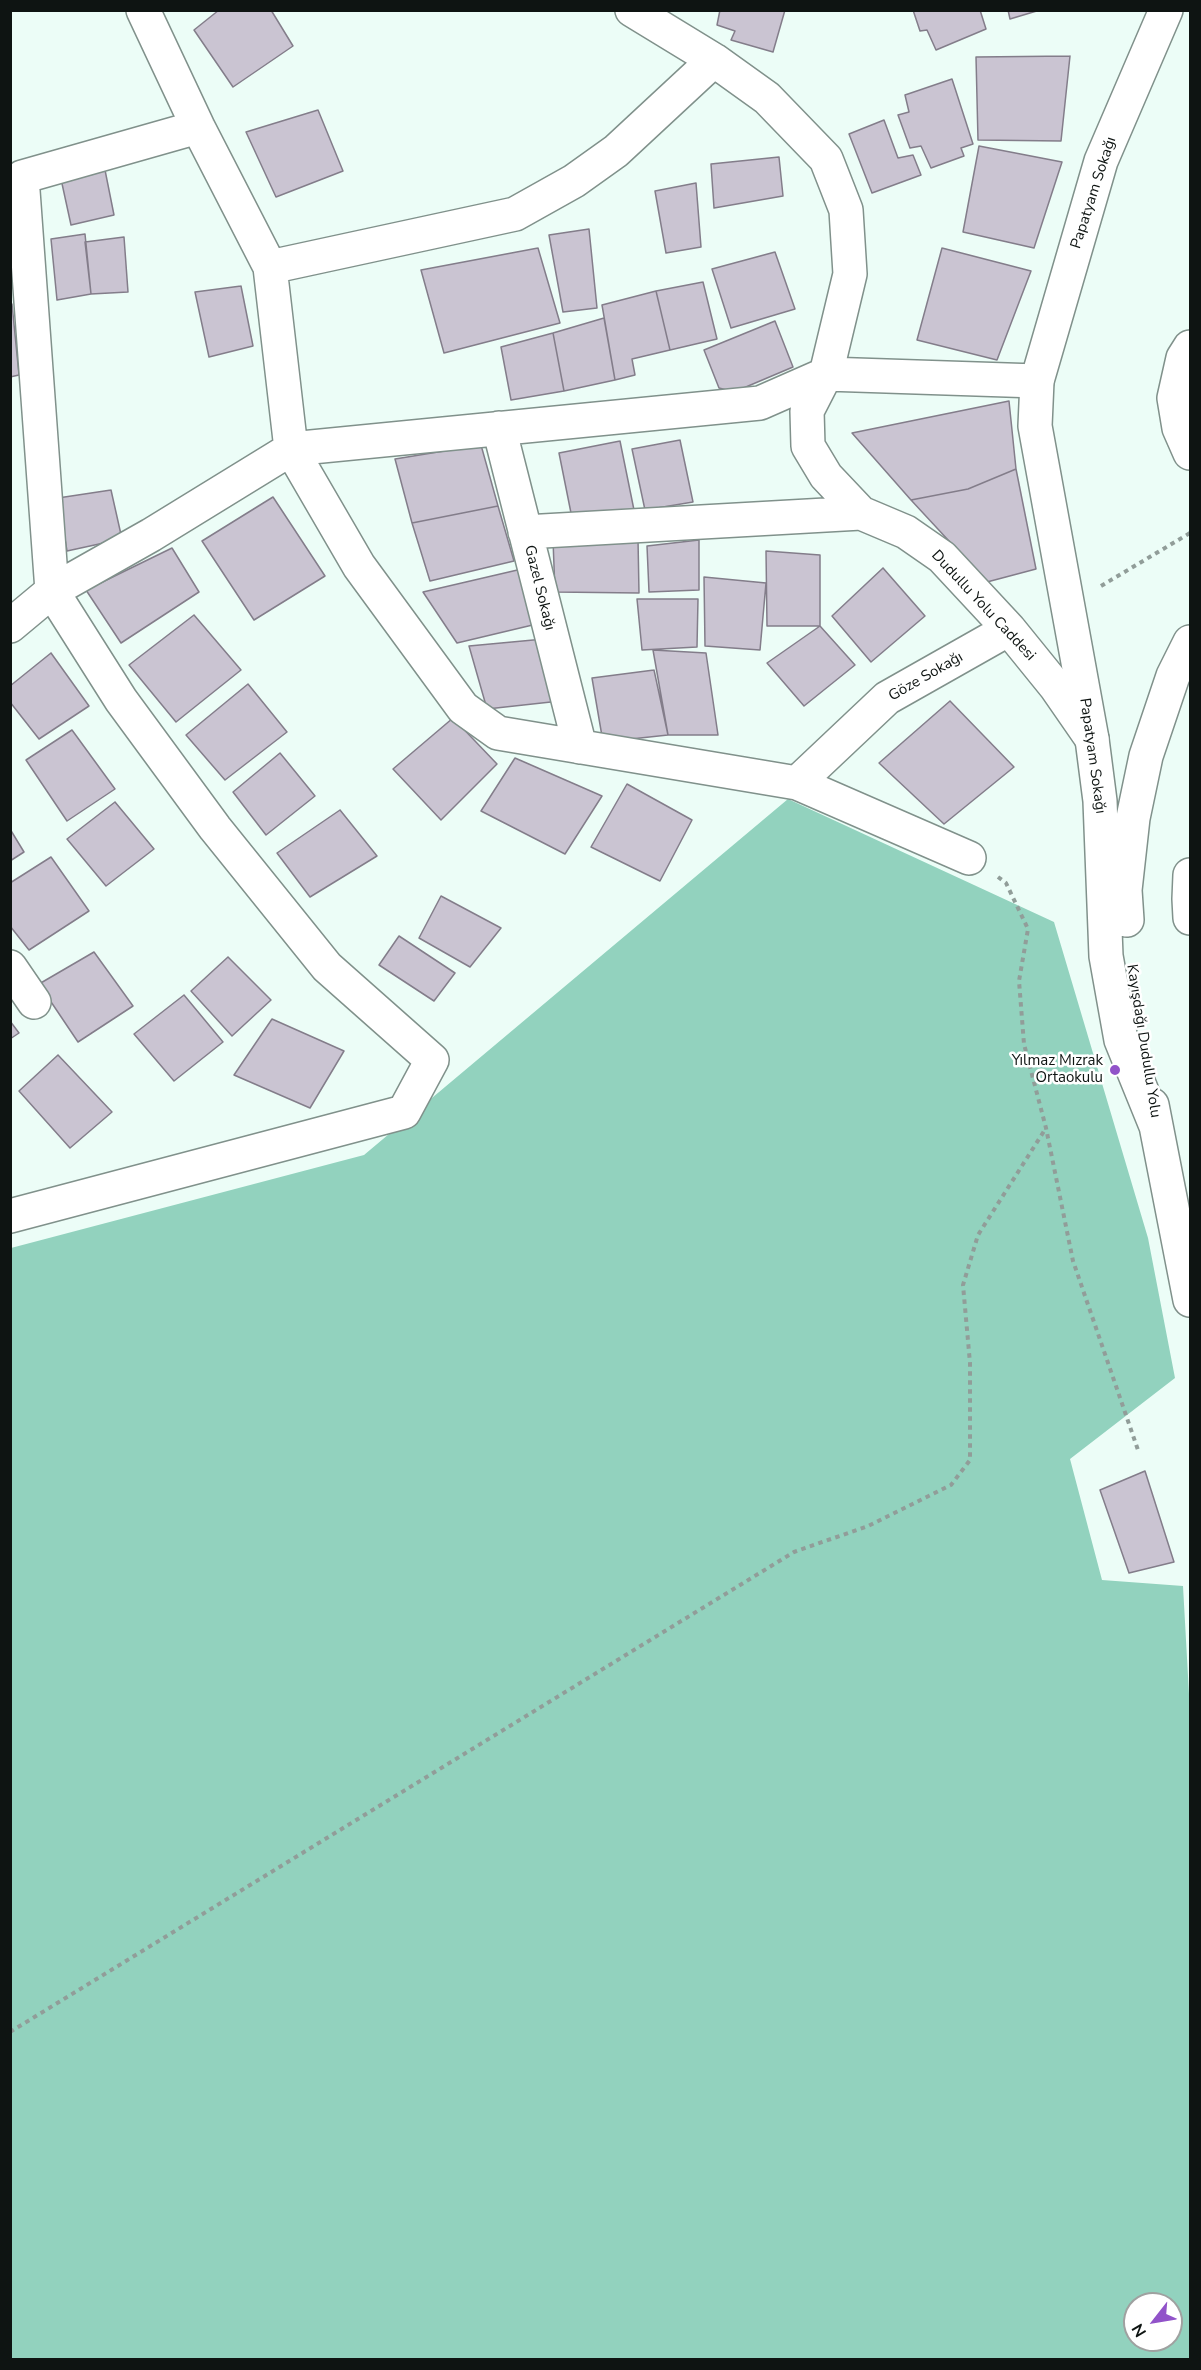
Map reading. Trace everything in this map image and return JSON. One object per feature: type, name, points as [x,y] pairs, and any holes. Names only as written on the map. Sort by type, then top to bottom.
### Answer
[{"type":"street","points":[[142,10],[198,127],[270,267],[291,449],[359,566],[463,708],[498,733],[797,783],[969,858]]},
{"type":"street","name":"Dudullu Yolu Caddesi","points":[[632,10],[714,60],[767,98],[826,159],[846,210],[850,274],[826,374],[807,411],[808,446],[826,476],[861,513],[906,532],[942,557],[1009,629],[1056,687],[1092,740]]},
{"type":"street","name":"Papatyam Sokağı","points":[[1156,1126],[1121,1040],[1106,956],[1100,801],[1092,740],[1035,426],[1037,381],[1101,161],[1166,10]]},
{"type":"street","points":[[270,267],[515,214],[574,181],[616,151],[714,60]]},
{"type":"street","points":[[10,1216],[405,1112],[432,1060],[327,967],[215,828],[134,719],[52,591],[16,178],[198,127]]},
{"type":"street","points":[[1191,347],[1183,358],[1174,398],[1179,428],[1191,453]]},
{"type":"street","points":[[10,626],[52,591],[151,536],[291,449],[760,403],[826,374],[1037,381]]},
{"type":"street","name":"Gazel Sokağı","points":[[499,428],[580,747]]},
{"type":"street","points":[[525,532],[861,513]]},
{"type":"street","name":"Göze Sokağı","points":[[797,783],[886,698],[1009,629]]},
{"type":"street","name":"Kayışdağı Dudullu Yolu","points":[[1191,642],[1173,676],[1146,756],[1133,818],[1125,890],[1131,982],[1156,1126],[1191,1300]]},
{"type":"street","points":[[1191,875],[1189,899],[1191,918]]},
{"type":"street","points":[[10,967],[34,1002]]},
{"type":"path","points":[[1068,606],[1191,533]]},
{"type":"path","points":[[969,858],[1006,883],[1028,929],[1020,981],[1024,1044],[1046,1128],[1073,1261],[1139,1453]]},
{"type":"path","points":[[10,2032],[794,1552],[868,1526],[951,1485],[970,1460],[970,1363],[963,1285],[978,1235],[1046,1128]]},
{"type":"green space","points":[[788,799],[1054,922],[1148,1238],[1175,1378],[1070,1459],[1102,1580],[1183,1586],[1190,1712],[1190,2359],[11,2360],[11,1248],[364,1155]]},
{"type":"building","points":[[219,10],[271,10],[293,46],[233,87],[194,30]]},
{"type":"building","points":[[720,10],[785,10],[773,52],[731,40],[735,31],[717,25]]},
{"type":"building","points":[[913,10],[980,10],[986,29],[936,50],[927,30],[920,31]]},
{"type":"building","points":[[1008,10],[1040,10],[1010,19]]},
{"type":"building","points":[[1070,56],[1061,141],[978,140],[976,57]]},
{"type":"building","points":[[952,79],[973,144],[961,148],[964,156],[931,168],[921,146],[910,148],[898,115],[909,112],[905,95]]},
{"type":"building","points":[[318,110],[343,171],[276,197],[246,132]]},
{"type":"building","points":[[884,120],[898,158],[913,155],[921,175],[872,193],[849,134]]},
{"type":"building","points":[[979,146],[1062,162],[1034,248],[963,232]]},
{"type":"building","points":[[779,157],[783,196],[714,208],[711,164]]},
{"type":"building","points":[[105,170],[114,215],[71,225],[61,179]]},
{"type":"building","points":[[696,183],[701,247],[666,253],[655,191]]},
{"type":"building","points":[[589,229],[597,308],[563,312],[549,235]]},
{"type":"building","points":[[85,234],[91,294],[57,300],[51,239]]},
{"type":"building","points":[[124,237],[128,292],[91,294],[85,242]]},
{"type":"building","points":[[538,248],[560,323],[444,353],[421,270]]},
{"type":"building","points":[[942,248],[1031,271],[997,360],[917,340]]},
{"type":"building","points":[[775,252],[795,309],[731,328],[712,269]]},
{"type":"building","points":[[703,282],[717,339],[670,350],[656,291]]},
{"type":"building","points":[[241,286],[253,346],[209,357],[195,292]]},
{"type":"building","points":[[656,291],[670,350],[632,359],[635,375],[615,380],[602,305]]},
{"type":"building","points":[[10,304],[12,304],[19,375],[10,377]]},
{"type":"building","points":[[604,318],[615,380],[564,391],[553,333]]},
{"type":"building","points":[[775,321],[793,367],[734,392],[719,388],[704,350]]},
{"type":"building","points":[[553,333],[564,391],[511,400],[501,347]]},
{"type":"building","points":[[1009,401],[1016,469],[968,489],[911,500],[852,433]]},
{"type":"building","points":[[680,440],[693,502],[645,510],[632,449]]},
{"type":"building","points":[[620,441],[634,510],[571,513],[559,453]]},
{"type":"building","points":[[481,445],[498,506],[412,523],[395,459]]},
{"type":"building","points":[[1016,469],[1036,569],[987,582],[911,500],[968,489]]},
{"type":"building","points":[[111,490],[122,539],[67,551],[58,498]]},
{"type":"building","points":[[273,497],[325,576],[254,620],[202,541]]},
{"type":"building","points":[[498,506],[514,561],[430,581],[412,523]]},
{"type":"building","points":[[638,539],[639,593],[555,592],[553,540]]},
{"type":"building","points":[[699,540],[699,590],[649,592],[647,546]]},
{"type":"building","points":[[172,548],[199,592],[121,643],[86,590]]},
{"type":"building","points":[[766,551],[820,555],[820,626],[767,626]]},
{"type":"building","points":[[526,568],[541,623],[457,643],[423,592]]},
{"type":"building","points":[[883,568],[925,616],[871,662],[832,616]]},
{"type":"building","points":[[704,577],[766,583],[760,650],[705,646]]},
{"type":"building","points":[[637,599],[698,599],[697,647],[642,650]]},
{"type":"building","points":[[194,615],[241,670],[176,722],[129,665]]},
{"type":"building","points":[[820,626],[855,665],[804,706],[767,663]]},
{"type":"building","points":[[544,639],[560,701],[487,709],[469,646]]},
{"type":"building","points":[[653,650],[706,653],[718,735],[668,735]]},
{"type":"building","points":[[51,653],[89,706],[39,739],[10,702],[10,686]]},
{"type":"building","points":[[654,670],[668,735],[603,742],[592,678]]},
{"type":"building","points":[[248,684],[287,732],[225,780],[186,735]]},
{"type":"building","points":[[950,701],[1014,767],[944,824],[879,763]]},
{"type":"building","points":[[453,718],[497,764],[441,820],[393,769]]},
{"type":"building","points":[[72,730],[115,789],[67,821],[26,760]]},
{"type":"building","points":[[280,753],[315,796],[266,835],[233,792]]},
{"type":"building","points":[[515,758],[602,796],[565,854],[481,811]]},
{"type":"building","points":[[627,784],[692,820],[660,881],[591,847]]},
{"type":"building","points":[[115,802],[154,849],[106,886],[67,839]]},
{"type":"building","points":[[340,810],[377,856],[310,897],[277,853]]},
{"type":"building","points":[[10,829],[24,852],[10,861]]},
{"type":"building","points":[[51,857],[89,911],[29,950],[10,926],[10,883]]},
{"type":"building","points":[[441,896],[501,928],[470,967],[419,938]]},
{"type":"building","points":[[399,936],[455,973],[434,1001],[379,965]]},
{"type":"building","points":[[94,952],[133,1006],[78,1042],[39,984]]},
{"type":"building","points":[[228,957],[271,1000],[232,1036],[191,991]]},
{"type":"building","points":[[184,995],[223,1042],[174,1081],[134,1034]]},
{"type":"building","points":[[272,1019],[344,1051],[310,1108],[234,1075]]},
{"type":"building","points":[[10,1021],[19,1033],[10,1039]]},
{"type":"building","points":[[58,1055],[112,1112],[70,1148],[19,1091]]},
{"type":"building","points":[[1145,1471],[1174,1562],[1129,1573],[1100,1490]]},
{"type":"place","name":"Yılmaz Mızrak Ortaokulu","points":[[1115,1070]]}]
